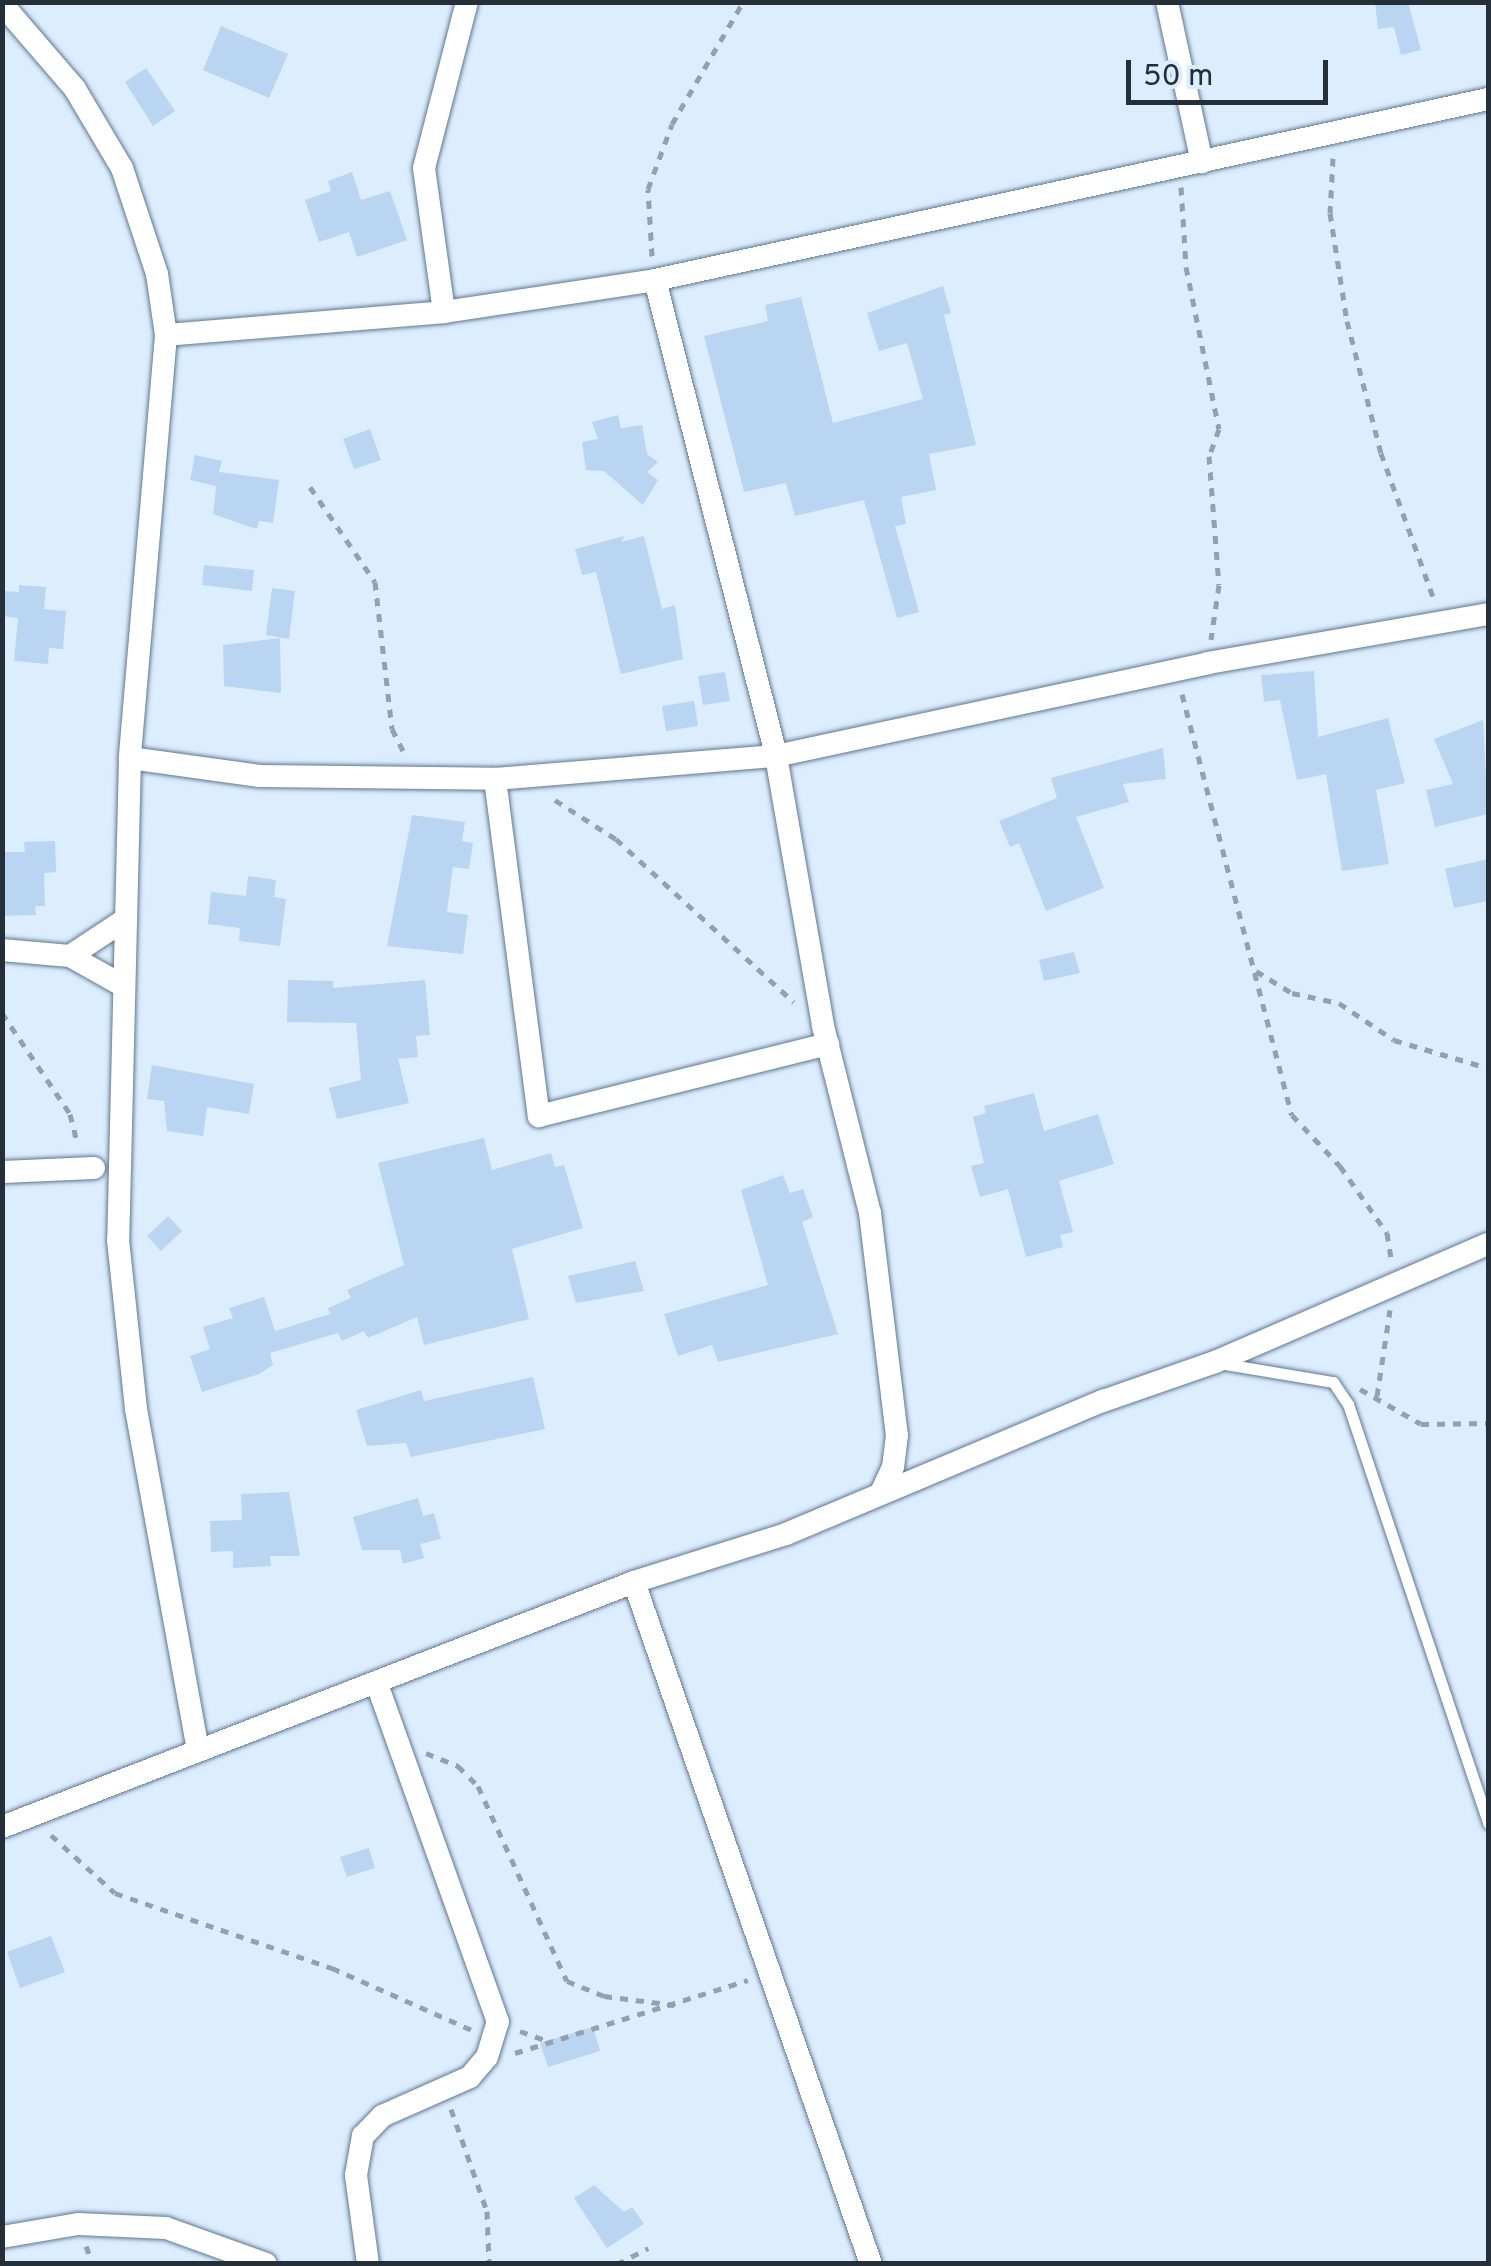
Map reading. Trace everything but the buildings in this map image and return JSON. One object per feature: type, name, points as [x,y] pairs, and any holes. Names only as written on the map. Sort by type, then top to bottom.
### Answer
[{"type":"street","points":[[444,312],[424,168],[467,2]]},
{"type":"street","points":[[1167,2],[1202,162]]},
{"type":"street","points":[[2,4],[75,89],[122,168],[156,274],[166,335],[130,758],[120,984],[118,1240],[136,1409],[198,1750]]},
{"type":"street","points":[[166,335],[444,312],[655,280],[1488,99]]},
{"type":"street","points":[[655,280],[776,756],[826,1035],[870,1213],[894,1384],[893,1466],[881,1493]]},
{"type":"street","points":[[130,758],[260,776],[494,779],[776,756],[1208,662],[1443,625],[1488,614]]},
{"type":"street","points":[[494,779],[539,1116],[826,1035]]},
{"type":"street","points":[[70,956],[122,921]]},
{"type":"street","points":[[2,950],[70,956],[120,984]]},
{"type":"street","points":[[2,1172],[94,1168]]},
{"type":"street","points":[[2,1827],[33,1819],[198,1750],[378,1686],[634,1582],[786,1534],[1215,1362],[1488,1244]]},
{"type":"street","points":[[634,1582],[871,2264]]},
{"type":"street","points":[[368,2264],[356,2175],[364,2136],[382,2116],[481,2065],[498,2022],[378,1686]]},
{"type":"street","points":[[2,2237],[78,2224],[166,2228],[266,2264]]},
{"type":"lane","points":[[1215,1362],[1333,1382],[1363,1445],[1488,1823]]},
{"type":"path","points":[[655,280],[648,189],[672,124],[743,2]]},
{"type":"path","points":[[1337,130],[1330,213],[1347,321],[1381,453],[1443,625]]},
{"type":"path","points":[[1178,169],[1186,268],[1219,430],[1209,456],[1219,584],[1208,662]]},
{"type":"path","points":[[310,486],[375,582],[394,738],[421,778]]},
{"type":"path","points":[[1176,671],[1292,1116],[1340,1166],[1387,1233],[1392,1283],[1377,1396]]},
{"type":"path","points":[[519,776],[616,839],[719,940],[826,1035]]},
{"type":"path","points":[[1254,970],[1292,994],[1339,1002],[1394,1040],[1488,1068]]},
{"type":"path","points":[[2,1013],[70,1114],[80,1153],[94,1168]]},
{"type":"path","points":[[1333,1382],[1377,1396],[1420,1424],[1488,1423]]},
{"type":"path","points":[[400,1742],[458,1766],[478,1786],[566,1981],[604,1996],[674,2005]]},
{"type":"path","points":[[33,1819],[115,1893],[332,1968],[494,2037]]},
{"type":"path","points":[[481,2065],[770,1973]]},
{"type":"path","points":[[438,2090],[458,2120],[477,2175],[489,2264]]},
{"type":"path","points":[[618,2264],[648,2248]]}]
